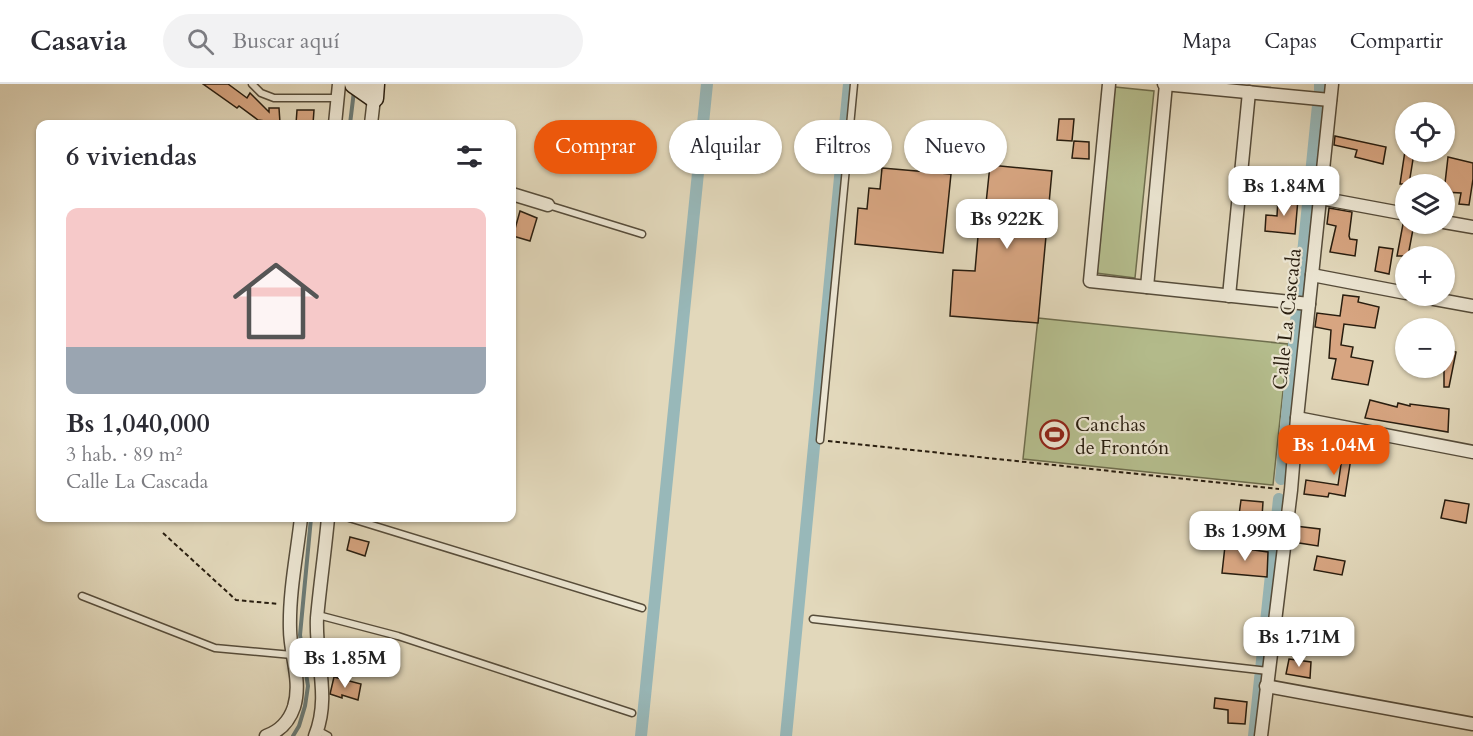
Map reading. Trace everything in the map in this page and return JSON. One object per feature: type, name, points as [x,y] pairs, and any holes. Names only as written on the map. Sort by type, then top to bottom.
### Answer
[{"type":"street","points":[[335,120],[339,84]]},
{"type":"street","points":[[1109,84],[1090,281],[1309,304]]},
{"type":"street","points":[[1147,287],[1165,84],[1330,100]]},
{"type":"street","name":"Calle La Cascada","points":[[1261,736],[1291,490],[1332,84]]},
{"type":"street","points":[[366,89],[370,120]]},
{"type":"street","points":[[1229,296],[1250,93]]},
{"type":"street","points":[[516,195],[548,205]]},
{"type":"street","points":[[1320,198],[1395,212]]},
{"type":"street","points":[[1455,224],[1473,227]]},
{"type":"street","points":[[1312,275],[1395,291]]},
{"type":"street","points":[[1455,303],[1473,306]]},
{"type":"street","points":[[1297,418],[1473,452]]},
{"type":"street","points":[[271,734],[287,722],[294,708],[297,685],[290,628],[302,522]]},
{"type":"street","points":[[320,734],[323,684],[318,661],[318,615],[328,522]]},
{"type":"street","points":[[1266,686],[1473,724]]},
{"type":"lane","points":[[252,84],[261,93],[274,98],[337,99]]},
{"type":"lane","points":[[820,440],[854,84]]},
{"type":"lane","points":[[548,205],[642,234]]},
{"type":"lane","points":[[362,522],[642,608]]},
{"type":"lane","points":[[82,596],[215,648],[292,655]]},
{"type":"lane","points":[[318,615],[398,636],[632,713]]},
{"type":"lane","points":[[813,619],[1268,671]]},
{"type":"path","points":[[820,440],[1291,490]]},
{"type":"path","points":[[164,533],[236,600],[291,606]]},
{"type":"green space","points":[[1115,87],[1154,91],[1135,278],[1096,273]]},
{"type":"green space","points":[[1038,318],[1288,344],[1273,485],[1023,459]]},
{"type":"building","points":[[203,84],[228,84],[247,98],[250,93],[269,112],[269,108],[279,108],[280,120],[258,120],[239,106],[237,108]]},
{"type":"building","points":[[297,110],[314,110],[313,120],[296,120]]},
{"type":"building","points":[[1059,119],[1074,119],[1072,141],[1057,140]]},
{"type":"building","points":[[1335,136],[1386,147],[1383,164],[1355,157],[1357,150],[1334,145]]},
{"type":"building","points":[[1074,141],[1089,142],[1089,159],[1072,158]]},
{"type":"building","points":[[1455,159],[1473,163],[1469,205],[1459,204],[1461,193],[1455,193],[1455,174],[1446,174],[1447,162],[1455,162]]},
{"type":"building","points":[[1403,162],[1413,162],[1411,174],[1402,174]]},
{"type":"building","points":[[1007,167],[1052,171],[1038,323],[950,316],[953,270],[975,271],[980,213],[985,213],[989,174],[1007,174]]},
{"type":"building","points":[[892,169],[904,170],[904,174],[951,174],[943,253],[855,244],[858,208],[867,209],[869,188],[880,189],[881,174],[892,174]]},
{"type":"building","points":[[1278,198],[1298,199],[1295,234],[1265,231],[1266,215],[1277,216]]},
{"type":"building","points":[[1329,208],[1352,212],[1349,236],[1350,239],[1357,240],[1355,256],[1330,252],[1336,226],[1327,224]]},
{"type":"building","points":[[520,211],[537,218],[530,241],[516,237]]},
{"type":"building","points":[[1401,234],[1412,234],[1410,246],[1399,246]]},
{"type":"building","points":[[1379,247],[1393,249],[1389,274],[1375,271]]},
{"type":"building","points":[[1343,295],[1359,297],[1358,302],[1379,307],[1375,328],[1344,324],[1341,345],[1353,347],[1351,357],[1373,361],[1368,385],[1332,379],[1336,359],[1329,358],[1331,330],[1315,327],[1317,313],[1340,316]]},
{"type":"building","points":[[1444,378],[1451,378],[1449,387],[1444,387]]},
{"type":"building","points":[[1370,400],[1397,407],[1398,403],[1449,409],[1448,432],[1365,418]]},
{"type":"building","points":[[1345,437],[1354,439],[1345,496],[1329,493],[1328,497],[1304,494],[1306,480],[1338,485]]},
{"type":"building","points":[[1241,500],[1263,502],[1262,517],[1239,515]]},
{"type":"building","points":[[1445,500],[1469,504],[1466,523],[1441,518]]},
{"type":"building","points":[[1295,526],[1320,529],[1318,546],[1293,542]]},
{"type":"building","points":[[350,537],[369,542],[365,556],[347,550]]},
{"type":"building","points":[[1225,546],[1268,552],[1267,577],[1222,573]]},
{"type":"building","points":[[1317,556],[1345,561],[1342,575],[1314,570]]},
{"type":"building","points":[[1289,659],[1311,662],[1310,678],[1286,674]]},
{"type":"building","points":[[334,677],[361,684],[358,700],[330,694]]},
{"type":"building","points":[[1215,698],[1247,702],[1245,724],[1228,723],[1228,710],[1214,708]]},
{"type":"waterway","points":[[641,736],[707,84]]},
{"type":"waterway","points":[[786,736],[849,84]]},
{"type":"waterway","points":[[1320,84],[1320,91]]},
{"type":"waterway","points":[[350,120],[354,91]]},
{"type":"waterway","points":[[1299,293],[1318,105]]},
{"type":"waterway","points":[[1281,479],[1297,312]]},
{"type":"waterway","points":[[1254,736],[1279,499]]},
{"type":"waterway","points":[[293,736],[299,726],[308,686],[300,635],[311,522]]},
{"type":"place","name":"Canchas de Frontón","points":[[1054,435]]}]
